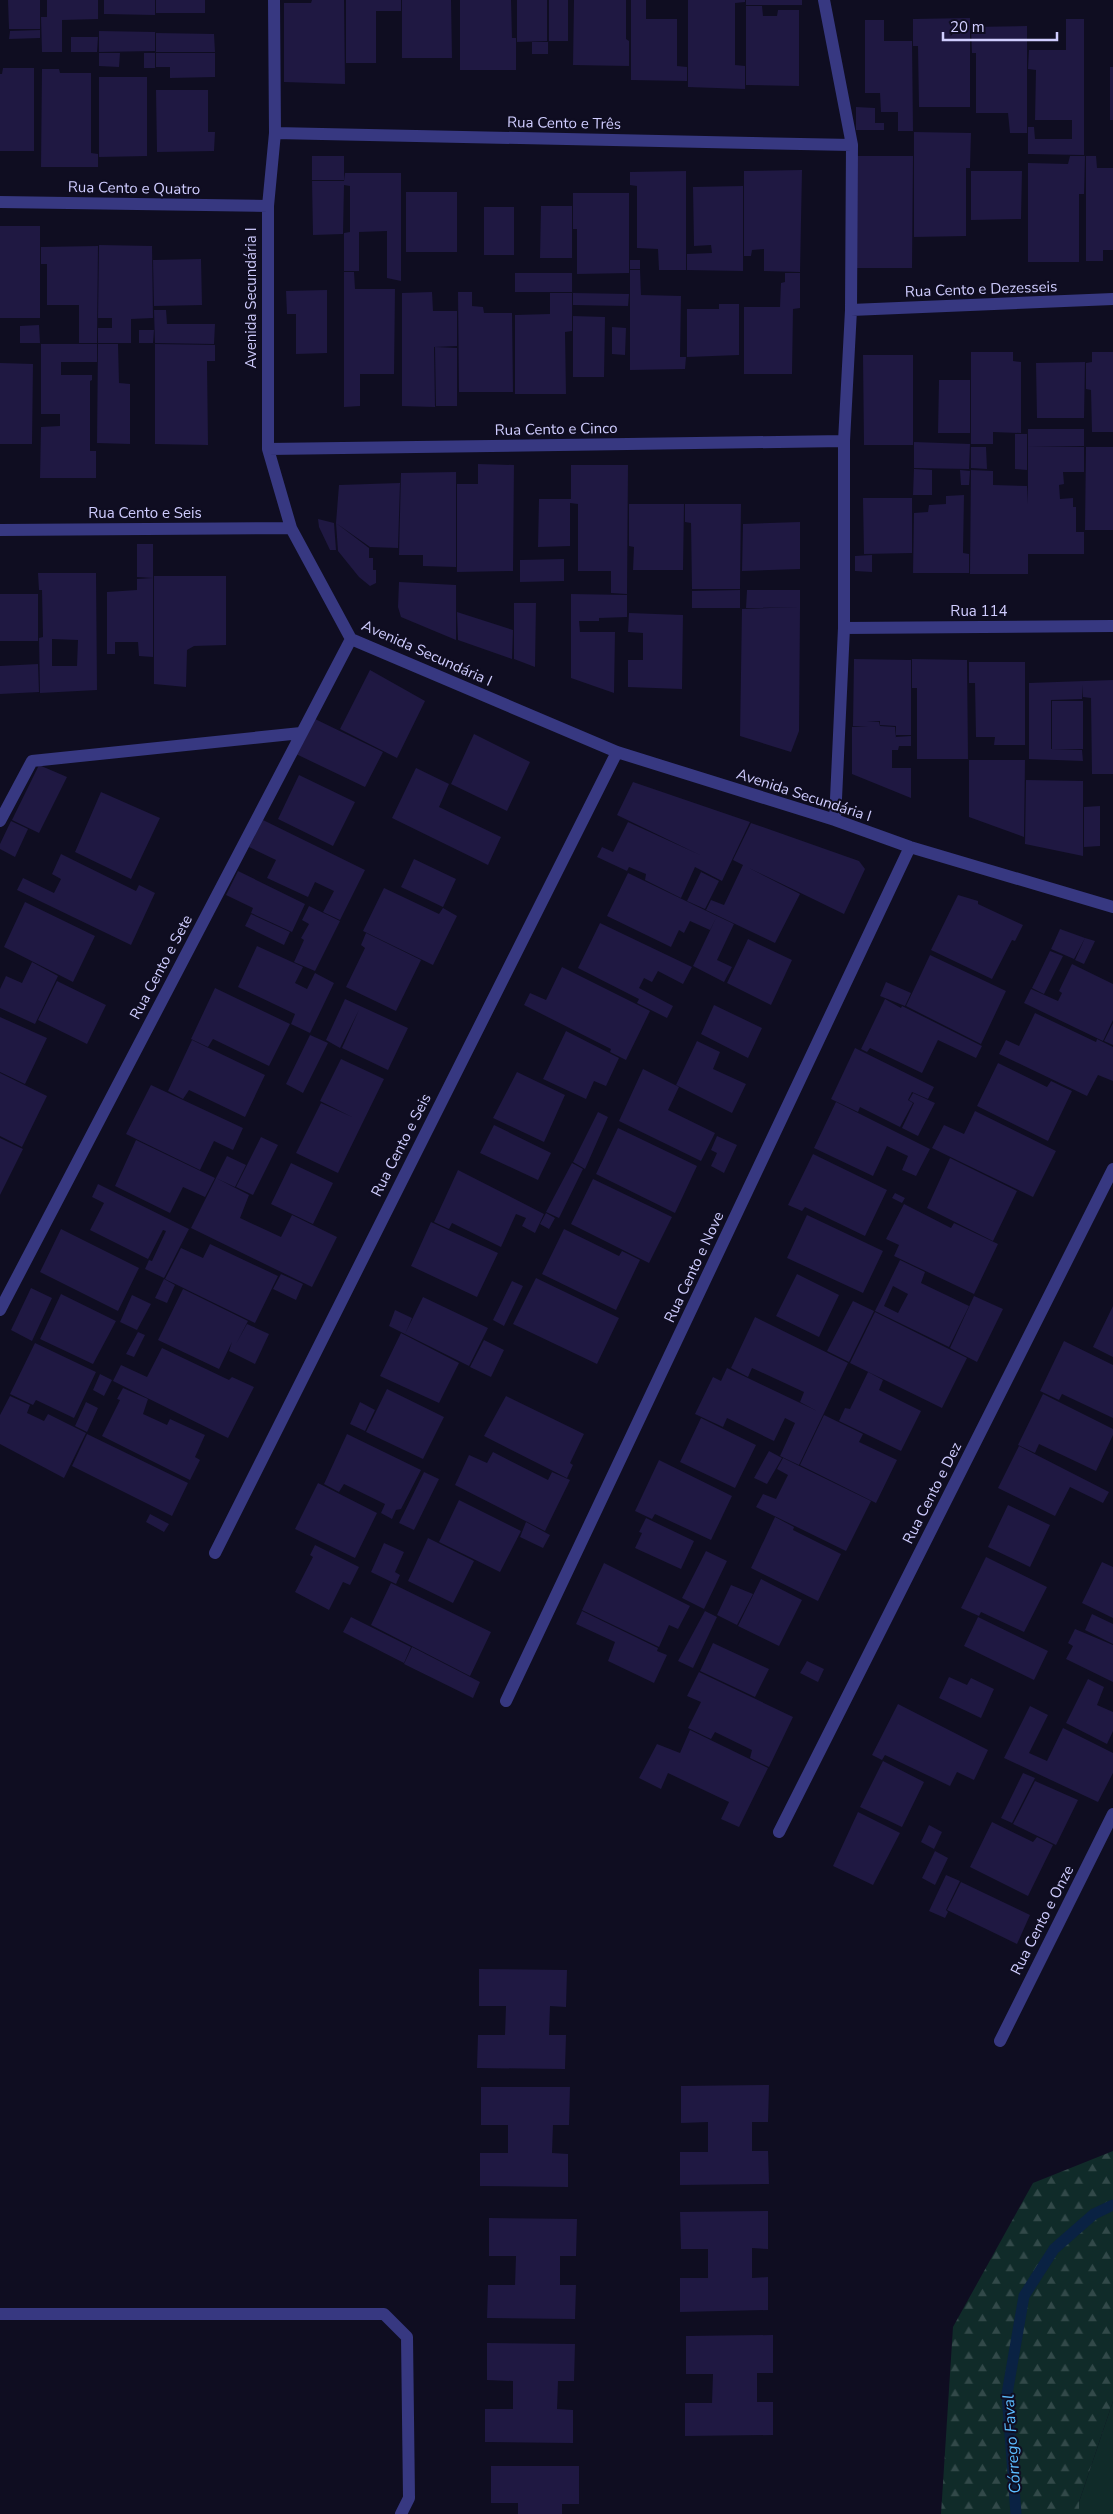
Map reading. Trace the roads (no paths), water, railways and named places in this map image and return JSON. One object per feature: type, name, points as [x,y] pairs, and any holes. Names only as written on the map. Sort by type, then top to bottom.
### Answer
[{"type":"street","name":"Avenida Secundária I","points":[[274,0],[275,133],[268,206],[268,449],[290,528],[351,639],[617,752],[834,820],[910,847],[1113,907]]},
{"type":"street","points":[[824,0],[852,145],[851,310],[844,441],[844,628],[834,820]]},
{"type":"street","name":"Rua Cento e Três","points":[[275,133],[852,145]]},
{"type":"street","name":"Rua Cento e Quatro","points":[[0,202],[268,206]]},
{"type":"street","name":"Rua Cento e Dezesseis","points":[[851,310],[1113,299]]},
{"type":"street","name":"Rua Cento e Cinco","points":[[268,449],[844,441]]},
{"type":"street","name":"Rua Cento e Seis","points":[[0,530],[290,528]]},
{"type":"street","name":"Rua 114","points":[[844,628],[1113,626]]},
{"type":"street","name":"Rua Cento e Sete","points":[[0,1310],[300,733],[351,639]]},
{"type":"street","points":[[0,821],[32,761],[300,733]]},
{"type":"street","name":"Rua Cento e Seis","points":[[215,1553],[617,752]]},
{"type":"street","name":"Rua Cento e Nove","points":[[506,1701],[910,847]]},
{"type":"street","name":"Rua Cento e Dez","points":[[779,1832],[1113,1169]]},
{"type":"street","name":"Rua Cento e Onze","points":[[1000,2041],[1113,1814]]},
{"type":"street","points":[[0,2314],[384,2314],[407,2337],[408,2498],[402,2514]]},
{"type":"waterway","name":"Córrego Faval","points":[[1016,2514],[1007,2394],[1024,2296],[1054,2249],[1094,2214],[1113,2205]]}]
